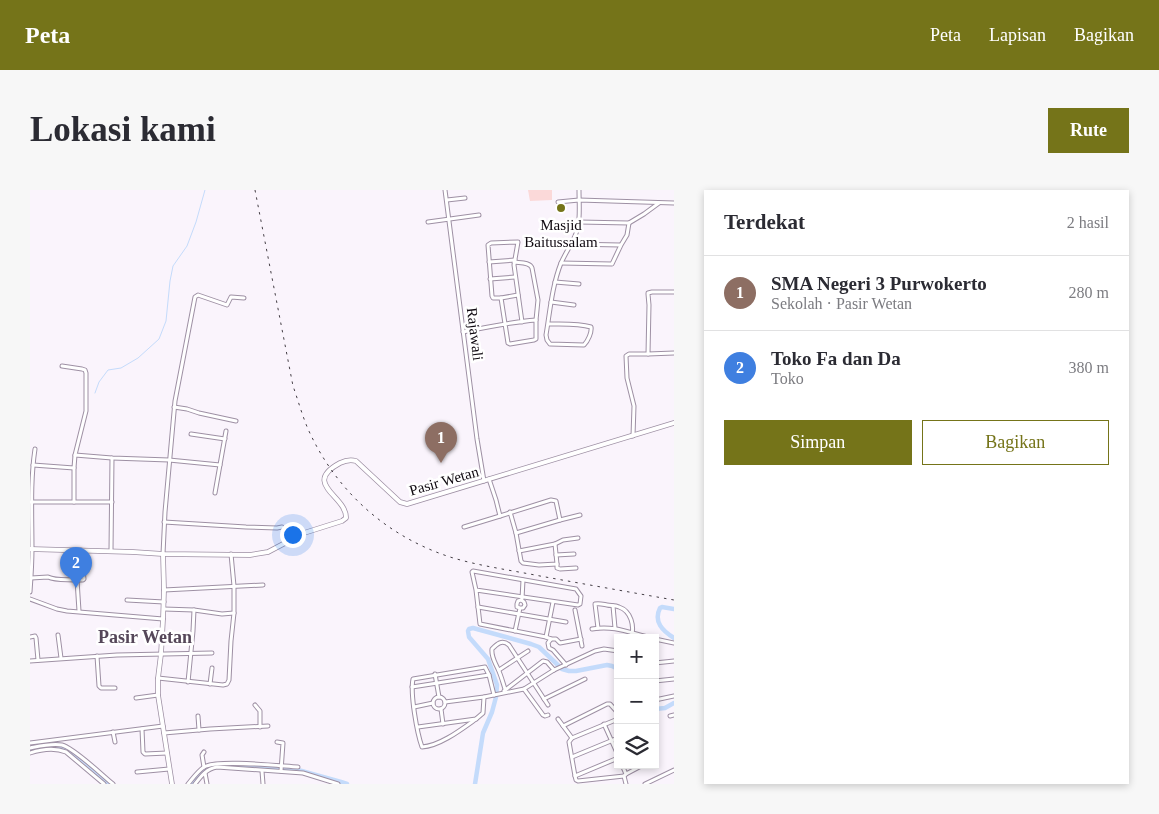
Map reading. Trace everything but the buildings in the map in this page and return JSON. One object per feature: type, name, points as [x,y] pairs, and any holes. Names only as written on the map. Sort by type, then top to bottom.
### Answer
[{"type":"street","name":"Rajawali","points":[[445,190],[477,439],[487,480],[496,500],[500,516]]},
{"type":"street","points":[[548,324],[588,326],[591,327],[592,331],[584,345],[550,344],[546,335],[555,282],[561,263],[576,234],[579,222],[579,190]]},
{"type":"street","points":[[447,200],[465,198]]},
{"type":"street","points":[[558,202],[579,200],[674,203]]},
{"type":"street","points":[[579,222],[629,223],[659,203]]},
{"type":"street","points":[[428,222],[478,215]]},
{"type":"street","points":[[561,263],[610,264],[614,261],[620,245],[627,235],[629,223]]},
{"type":"street","points":[[518,295],[501,298],[492,297],[489,244],[518,242],[515,277],[518,295],[522,322]]},
{"type":"street","points":[[571,244],[620,245]]},
{"type":"street","points":[[489,262],[515,261],[531,266],[538,300],[536,340],[509,344],[504,325],[501,298]]},
{"type":"street","points":[[490,279],[515,277]]},
{"type":"street","points":[[555,282],[579,284]]},
{"type":"street","points":[[648,354],[648,293],[674,292]]},
{"type":"street","points":[[172,784],[158,695],[158,678],[162,654],[164,609],[164,522],[174,407],[195,296],[227,305],[232,297],[244,298]]},
{"type":"street","points":[[551,302],[574,304]]},
{"type":"street","points":[[464,332],[536,320]]},
{"type":"street","points":[[633,436],[634,406],[628,378],[626,356],[629,354],[674,353]]},
{"type":"street","points":[[62,366],[82,369],[86,373],[86,411],[75,455],[74,502]]},
{"type":"street","points":[[174,407],[236,421]]},
{"type":"street","name":"Pasir Wetan","points":[[31,549],[163,554],[250,555],[268,552],[304,533],[344,520],[346,517],[344,511],[326,486],[324,477],[328,471],[346,460],[356,461],[400,502],[407,504],[674,423]]},
{"type":"street","points":[[215,493],[226,432]]},
{"type":"street","points":[[191,434],[225,438]]},
{"type":"street","points":[[30,590],[31,502],[36,449]]},
{"type":"street","points":[[75,455],[220,465]]},
{"type":"street","points":[[111,551],[112,458]]},
{"type":"street","points":[[33,465],[74,468]]},
{"type":"street","points":[[464,527],[553,500],[556,501],[560,520]]},
{"type":"street","points":[[31,502],[112,502]]},
{"type":"street","points":[[510,512],[521,561],[540,566],[557,564]]},
{"type":"street","points":[[516,533],[580,515]]},
{"type":"street","points":[[164,522],[282,527]]},
{"type":"street","points":[[519,551],[578,538]]},
{"type":"street","points":[[555,544],[557,568],[576,568]]},
{"type":"street","points":[[31,578],[48,576],[57,579],[84,579],[81,550]]},
{"type":"street","points":[[158,678],[223,685],[227,684],[230,680],[234,613],[231,554]]},
{"type":"street","points":[[556,555],[574,554]]},
{"type":"street","points":[[476,590],[522,599],[578,605],[580,604],[581,596],[578,591],[572,588],[472,571],[480,624],[551,639],[556,638],[560,643]]},
{"type":"street","points":[[77,580],[79,612]]},
{"type":"street","points":[[515,632],[520,608],[517,607],[517,604],[522,599],[524,580]]},
{"type":"street","points":[[164,590],[264,584]]},
{"type":"street","points":[[30,599],[67,611],[163,619]]},
{"type":"street","points":[[127,600],[164,602]]},
{"type":"street","points":[[546,637],[553,602]]},
{"type":"street","points":[[598,628],[595,604],[599,603],[619,607],[628,613],[633,633]]},
{"type":"street","points":[[612,606],[615,628]]},
{"type":"street","points":[[478,607],[566,622]]},
{"type":"street","points":[[164,609],[194,610],[222,614],[234,613]]},
{"type":"street","points":[[188,682],[194,610]]},
{"type":"street","points":[[575,610],[582,646]]},
{"type":"street","points":[[592,630],[615,628],[637,634]]},
{"type":"street","points":[[58,635],[61,658]]},
{"type":"street","points":[[30,637],[34,636],[36,638],[38,660]]},
{"type":"street","points":[[551,639],[548,646],[553,650],[563,666]]},
{"type":"street","points":[[560,643],[581,639]]},
{"type":"street","points":[[659,640],[674,643]]},
{"type":"street","points":[[505,689],[491,651],[502,642],[506,642],[509,645],[548,705]]},
{"type":"street","points":[[553,650],[559,648],[560,643]]},
{"type":"street","points":[[445,702],[524,689],[554,670],[599,649],[614,650]]},
{"type":"street","points":[[499,670],[528,651]]},
{"type":"street","points":[[30,661],[97,656],[212,653]]},
{"type":"street","points":[[97,656],[99,686],[102,688],[115,688]]},
{"type":"street","points":[[498,694],[545,661],[554,670]]},
{"type":"street","points":[[659,663],[674,661]]},
{"type":"street","points":[[484,697],[483,713],[476,719],[436,744],[423,748],[421,746],[414,707],[412,680],[414,678],[485,667],[498,694]]},
{"type":"street","points":[[210,684],[212,668]]},
{"type":"street","points":[[435,674],[439,697],[443,698],[445,702]]},
{"type":"street","points":[[412,687],[488,675]]},
{"type":"street","points":[[544,699],[585,679]]},
{"type":"street","points":[[659,681],[674,679]]},
{"type":"street","points":[[524,689],[543,715],[548,715]]},
{"type":"street","points":[[136,698],[158,695]]},
{"type":"street","points":[[659,699],[674,696]]},
{"type":"street","points":[[414,707],[433,703],[434,699],[439,697]]},
{"type":"street","points":[[440,709],[445,706],[445,702]]},
{"type":"street","points":[[433,703],[436,708],[440,709]]},
{"type":"street","points":[[562,726],[607,704],[610,704],[614,708]]},
{"type":"street","points":[[255,706],[260,711],[260,727]]},
{"type":"street","points":[[440,709],[443,724]]},
{"type":"street","points":[[198,716],[199,730]]},
{"type":"street","points":[[418,728],[476,719]]},
{"type":"street","points":[[558,719],[572,738]]},
{"type":"street","points":[[614,720],[572,738],[569,742],[576,780],[579,782],[625,775],[636,769]]},
{"type":"street","points":[[604,724],[614,746]]},
{"type":"street","points":[[30,743],[163,726]]},
{"type":"street","points":[[164,733],[268,726]]},
{"type":"street","points":[[142,729],[143,752],[145,754],[167,753]]},
{"type":"street","points":[[114,732],[115,742]]},
{"type":"street","points":[[572,758],[612,741]]},
{"type":"street","points":[[277,742],[283,743],[282,769]]},
{"type":"street","points":[[30,753],[52,745],[66,747],[113,784]]},
{"type":"street","points":[[30,748],[56,749],[66,752],[104,784]]},
{"type":"street","points":[[204,752],[202,754],[204,767]]},
{"type":"street","points":[[575,776],[614,758]]},
{"type":"street","points":[[188,784],[204,767],[215,763],[236,763],[303,773],[338,784]]},
{"type":"street","points":[[195,784],[205,772],[216,768],[262,771],[298,767]]},
{"type":"street","points":[[137,772],[169,769]]},
{"type":"street","points":[[623,769],[626,784]]},
{"type":"street","points":[[645,784],[674,770]]},
{"type":"street","points":[[262,771],[263,784]]},
{"type":"street","points":[[205,772],[206,784]]},
{"type":"shaded area","points":[[528,190],[552,190],[552,200],[530,201]]},
{"type":"waterway","points":[[95,393],[99,382],[108,370],[121,368],[138,358],[159,339],[166,321],[173,266],[187,246],[205,190]]},
{"type":"waterway","points":[[674,609],[662,607],[658,613],[660,626],[674,638]]},
{"type":"waterway","points":[[475,784],[483,733],[492,712],[497,685],[488,659],[469,637],[469,629],[473,628],[539,647],[562,669],[569,671],[607,665],[614,667]]},
{"type":"waterway","points":[[659,709],[665,708],[674,703]]},
{"type":"waterway","points":[[30,751],[51,746],[62,748],[84,761],[109,784]]},
{"type":"waterway","points":[[191,784],[202,771],[210,766]]},
{"type":"waterway","points":[[225,766],[298,770],[347,784]]},
{"type":"railway","points":[[255,190],[293,386],[308,429],[333,472],[348,491],[384,524],[405,537],[450,557],[495,568],[674,600]]},
{"type":"place","name":"Masjid Baitussalam","points":[[561,208]]},
{"type":"place","name":"SMA Negeri 3 Purwokerto","points":[[441,463]]},
{"type":"place","name":"Toko Fa dan Da","points":[[76,588]]},
{"type":"district","name":"Pasir Wetan","points":[[145,637]]}]
